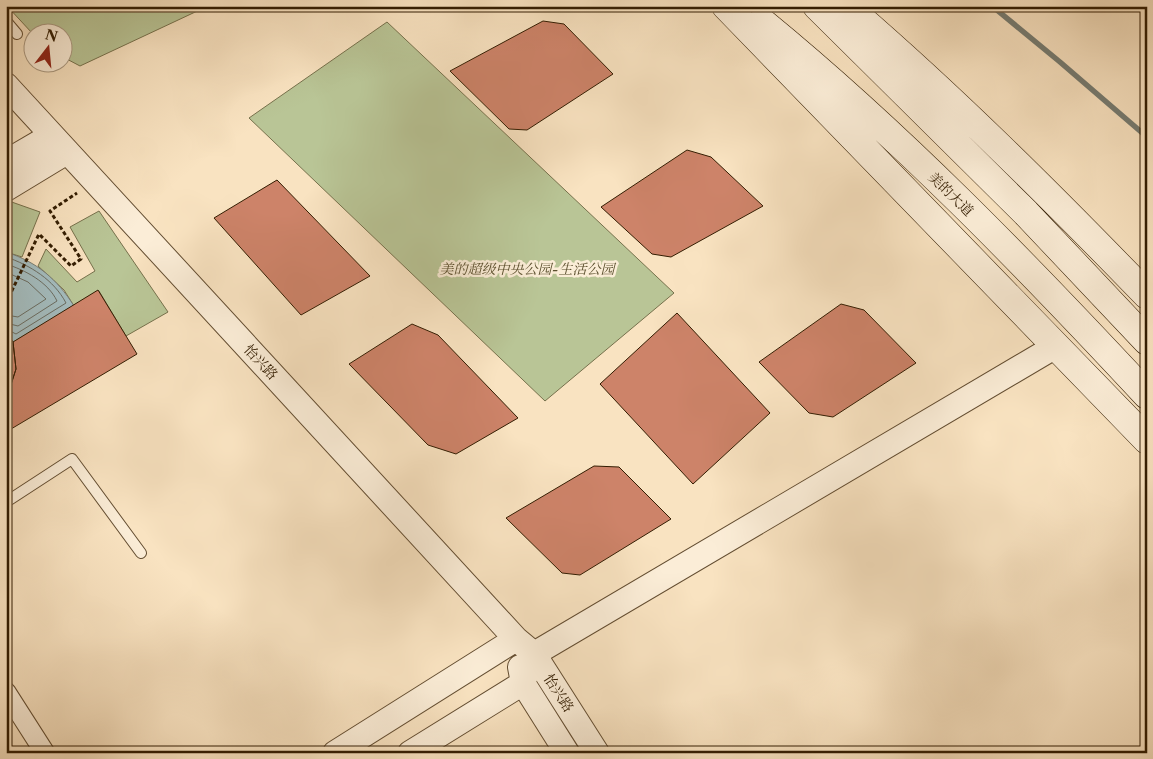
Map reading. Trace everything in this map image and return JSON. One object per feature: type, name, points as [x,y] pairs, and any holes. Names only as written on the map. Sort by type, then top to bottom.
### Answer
[{"type":"main road","points":[[726,6],[1147,440]]},
{"type":"main road","name":"美的大道","points":[[743,6],[844,92],[953,195],[1147,395]]},
{"type":"main road","points":[[817,6],[1019,206],[1147,341]]},
{"type":"main road","points":[[846,6],[904,56],[1019,164],[1147,295]]},
{"type":"street","name":"怡兴路","points":[[6,85],[516,639],[534,654],[597,753]]},
{"type":"street","points":[[6,162],[59,143]]},
{"type":"street","points":[[6,189],[59,143]]},
{"type":"street","points":[[410,753],[523,683],[534,654],[1056,346]]},
{"type":"street","points":[[335,753],[516,639]]},
{"type":"street","name":"怡兴路","points":[[516,639],[523,683],[567,753]]},
{"type":"street","points":[[6,692],[46,753]]},
{"type":"lane","points":[[6,21],[17,34]]},
{"type":"lane","points":[[6,502],[72,459],[141,553]]},
{"type":"path","points":[[6,302],[39,234],[71,266],[81,259],[50,211],[94,181]]},
{"type":"green space","points":[[7,6],[208,6],[80,66],[72,62],[72,22],[22,22]]},
{"type":"green space","name":"美的超级中央公园-生活公园","points":[[387,22],[674,293],[545,401],[249,118]]},
{"type":"green space","points":[[6,200],[40,212],[22,257],[6,252]]},
{"type":"green space","points":[[99,211],[168,312],[126,336],[99,291],[74,306],[64,290],[38,266],[46,249],[77,282],[95,271],[70,227]]},
{"type":"water","points":[[6,252],[37,266],[61,288],[74,306],[13,342],[6,331]]},
{"type":"building","points":[[543,21],[564,24],[613,74],[527,130],[509,129],[450,71]]},
{"type":"building","points":[[687,150],[711,157],[763,206],[671,257],[652,254],[601,207]]},
{"type":"building","points":[[277,180],[370,276],[301,315],[214,218]]},
{"type":"building","points":[[98,290],[137,354],[6,432],[6,400],[16,369],[13,342]]},
{"type":"building","points":[[841,304],[864,310],[916,363],[833,417],[809,413],[759,362]]},
{"type":"building","points":[[677,313],[770,413],[693,484],[600,384]]},
{"type":"building","points":[[412,324],[438,335],[518,418],[456,454],[428,445],[349,364]]},
{"type":"building","points":[[6,331],[13,342],[16,369],[6,400]]},
{"type":"building","points":[[594,466],[619,467],[671,519],[580,575],[562,573],[506,518]]},
{"type":"waterway","points":[[992,6],[1147,137]]}]
